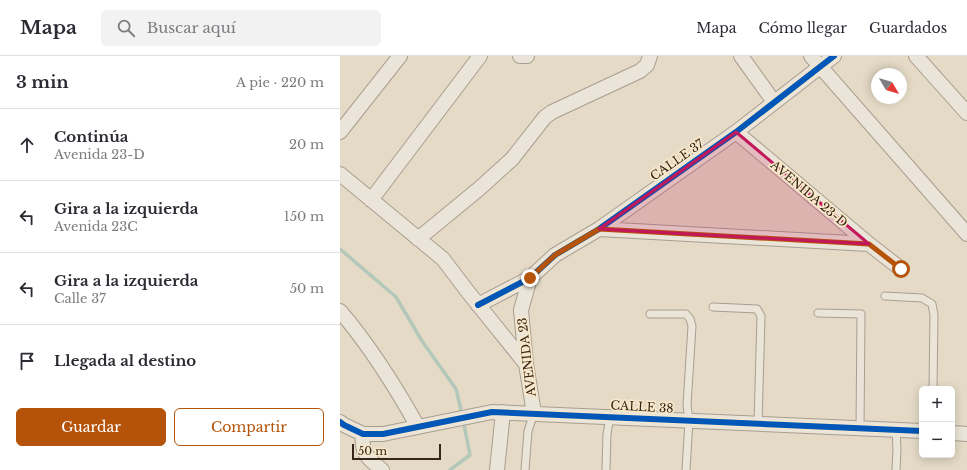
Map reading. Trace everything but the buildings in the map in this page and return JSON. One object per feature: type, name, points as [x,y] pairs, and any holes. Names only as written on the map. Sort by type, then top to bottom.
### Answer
[{"type":"street","points":[[340,132],[400,56]]},
{"type":"street","points":[[371,200],[480,56]]},
{"type":"street","points":[[520,56],[527,56]]},
{"type":"street","points":[[418,239],[480,188],[512,159],[545,117],[552,112],[640,72],[647,65],[650,56]]},
{"type":"street","points":[[741,56],[774,102]]},
{"type":"street","points":[[811,56],[967,234]]},
{"type":"street","name":"CALLE 37","points":[[478,305],[530,278],[555,255],[599,229],[736,132],[834,56]]},
{"type":"street","points":[[916,56],[967,113]]},
{"type":"street","name":"AVENIDA 23-D","points":[[736,132],[869,244],[901,269]]},
{"type":"street","points":[[340,174],[443,259],[526,364]]},
{"type":"street","points":[[599,229],[869,244]]},
{"type":"street","name":"AVENIDA 23","points":[[530,278],[521,310],[526,364],[534,413]]},
{"type":"street","points":[[340,311],[359,333],[390,379],[418,427]]},
{"type":"street","name":"CALLE 38","points":[[363,434],[383,434],[492,412],[610,416],[919,431]]},
{"type":"street","points":[[497,470],[503,412]]},
{"type":"street","points":[[341,425],[363,434],[363,452],[382,470]]},
{"type":"street","points":[[955,433],[967,434]]},
{"type":"lane","points":[[885,296],[922,298],[932,304],[934,316],[933,386]]},
{"type":"lane","points":[[713,307],[757,309],[761,316],[758,424]]},
{"type":"lane","points":[[818,313],[861,314],[860,428]]},
{"type":"lane","points":[[650,314],[686,314],[690,319],[692,326],[687,405],[689,420],[686,470]]},
{"type":"lane","points":[[525,470],[528,431],[534,413]]},
{"type":"lane","points":[[606,470],[607,434],[610,416]]},
{"type":"lane","points":[[896,430],[896,470]]},
{"type":"highlighted area","points":[[736,132],[869,244],[599,229]]},
{"type":"waterway","points":[[340,249],[396,297],[422,341],[456,389],[462,414]]},
{"type":"waterway","points":[[450,470],[470,455],[463,420]]},
{"type":"cycle path","points":[[478,305],[530,278],[555,255],[599,229],[736,132],[834,56]]},
{"type":"cycle path","points":[[340,422],[363,434],[383,434],[492,412],[919,431]]},
{"type":"route","points":[[530,278],[555,255],[599,229],[869,244],[901,269]]}]
